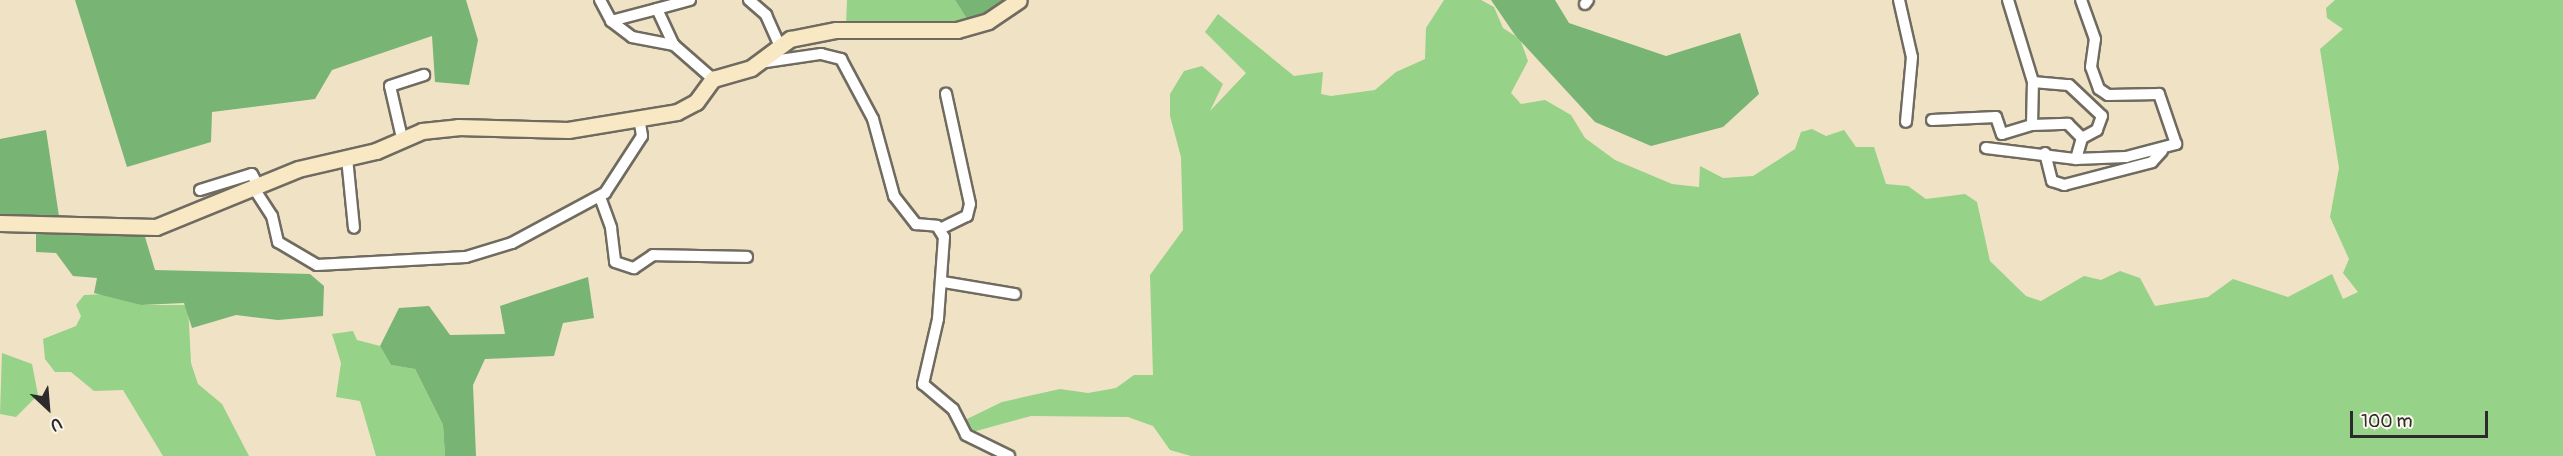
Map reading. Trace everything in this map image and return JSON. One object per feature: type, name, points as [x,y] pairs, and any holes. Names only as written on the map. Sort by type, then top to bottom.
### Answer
[{"type":"street","points":[[600,0],[611,21],[646,43],[675,45]]},
{"type":"street","points":[[611,21],[690,0]]},
{"type":"street","points":[[749,0],[766,15],[779,44]]},
{"type":"street","points":[[759,63],[779,44],[836,30],[957,30],[988,21],[1018,0]]},
{"type":"street","points":[[1899,0],[1912,57],[1906,122]]},
{"type":"street","points":[[2008,0],[2032,82],[2032,125]]},
{"type":"street","points":[[1986,148],[2044,153],[2076,159],[2173,148],[2176,140],[2159,94],[2108,95],[2098,89],[2091,67],[2094,39],[2081,0]]},
{"type":"street","points":[[657,9],[675,45],[713,80]]},
{"type":"street","points":[[0,224],[156,227],[257,189],[298,169],[346,158],[402,138],[458,126],[568,130],[689,107],[713,80],[759,63],[821,54],[841,59],[873,119],[894,196],[916,224],[940,229],[967,216],[970,204],[946,94]]},
{"type":"street","points":[[402,138],[390,86],[424,75]]},
{"type":"street","points":[[2032,82],[2069,85],[2102,116],[2097,130],[2082,138],[2076,159]]},
{"type":"street","points":[[200,190],[252,174],[257,189],[272,216],[278,242],[317,265],[466,257],[512,243],[600,197],[635,151],[642,136],[639,117]]},
{"type":"street","points":[[1932,120],[1996,117],[2002,134],[2032,125],[2068,124],[2082,138]]},
{"type":"street","points":[[2044,153],[2052,181],[2064,185],[2152,162],[2162,151]]},
{"type":"street","points":[[346,158],[354,228]]},
{"type":"street","points":[[600,197],[611,228],[615,262],[634,268],[653,255],[747,257]]},
{"type":"street","points":[[940,229],[946,255],[923,384],[953,409],[966,435],[1009,456]]},
{"type":"street","points":[[943,282],[1015,294]]},
{"type":"green space","points":[[75,0],[466,0],[478,40],[469,85],[435,82],[432,36],[332,70],[315,99],[212,112],[211,142],[127,167]]},
{"type":"green space","points":[[847,0],[955,0],[969,22],[890,30],[846,26]]},
{"type":"green space","points":[[955,0],[1015,0],[969,22]]},
{"type":"green space","points":[[1444,0],[1481,0],[1494,7],[1503,28],[1520,39],[1528,61],[1511,93],[1521,104],[1545,100],[1571,115],[1585,138],[1615,160],[1672,184],[1699,187],[1700,166],[1723,178],[1753,176],[1795,149],[1801,132],[1812,129],[1826,136],[1844,130],[1856,147],[1874,147],[1886,184],[1908,186],[1926,199],[1965,194],[1977,202],[1990,261],[2026,296],[2041,301],[2084,276],[2101,280],[2120,271],[2140,278],[2155,306],[2208,297],[2233,279],[2288,297],[2332,274],[2343,299],[2358,292],[2343,273],[2349,259],[2330,217],[2339,168],[2320,49],[2343,29],[2327,18],[2326,8],[2335,0],[2563,0],[2563,456],[1191,456],[1170,450],[1153,426],[1128,417],[1031,416],[969,433],[965,420],[1002,402],[1060,389],[1088,393],[1116,388],[1134,375],[1153,375],[1150,275],[1183,230],[1181,157],[1170,116],[1170,94],[1184,71],[1202,66],[1223,84],[1210,111],[1246,73],[1205,32],[1218,14],[1294,76],[1323,72],[1321,94],[1331,96],[1375,90],[1396,72],[1425,59],[1426,28]]},
{"type":"green space","points":[[1491,0],[1555,0],[1569,23],[1666,56],[1740,33],[1759,94],[1723,127],[1651,146],[1595,122],[1515,35]]},
{"type":"green space","points":[[46,130],[60,223],[79,228],[125,217],[145,237],[155,270],[310,274],[324,286],[323,316],[278,320],[236,315],[192,328],[184,303],[141,305],[94,293],[97,278],[73,276],[56,253],[36,252],[36,221],[0,218],[0,139]]},
{"type":"green space","points":[[588,277],[594,318],[563,323],[554,356],[485,359],[473,385],[476,456],[445,456],[443,425],[415,369],[391,365],[380,346],[399,308],[429,306],[450,335],[505,334],[500,306]]},
{"type":"green space","points":[[106,294],[141,305],[188,305],[191,363],[198,384],[222,404],[249,456],[163,456],[123,390],[94,391],[71,372],[55,372],[45,359],[43,339],[76,326],[81,316],[76,305],[84,295]]},
{"type":"green space","points":[[353,331],[357,340],[380,346],[391,365],[415,369],[443,425],[445,456],[376,456],[360,401],[336,397],[341,363],[332,334]]},
{"type":"green space","points":[[2,353],[32,364],[38,395],[16,417],[0,414]]}]
